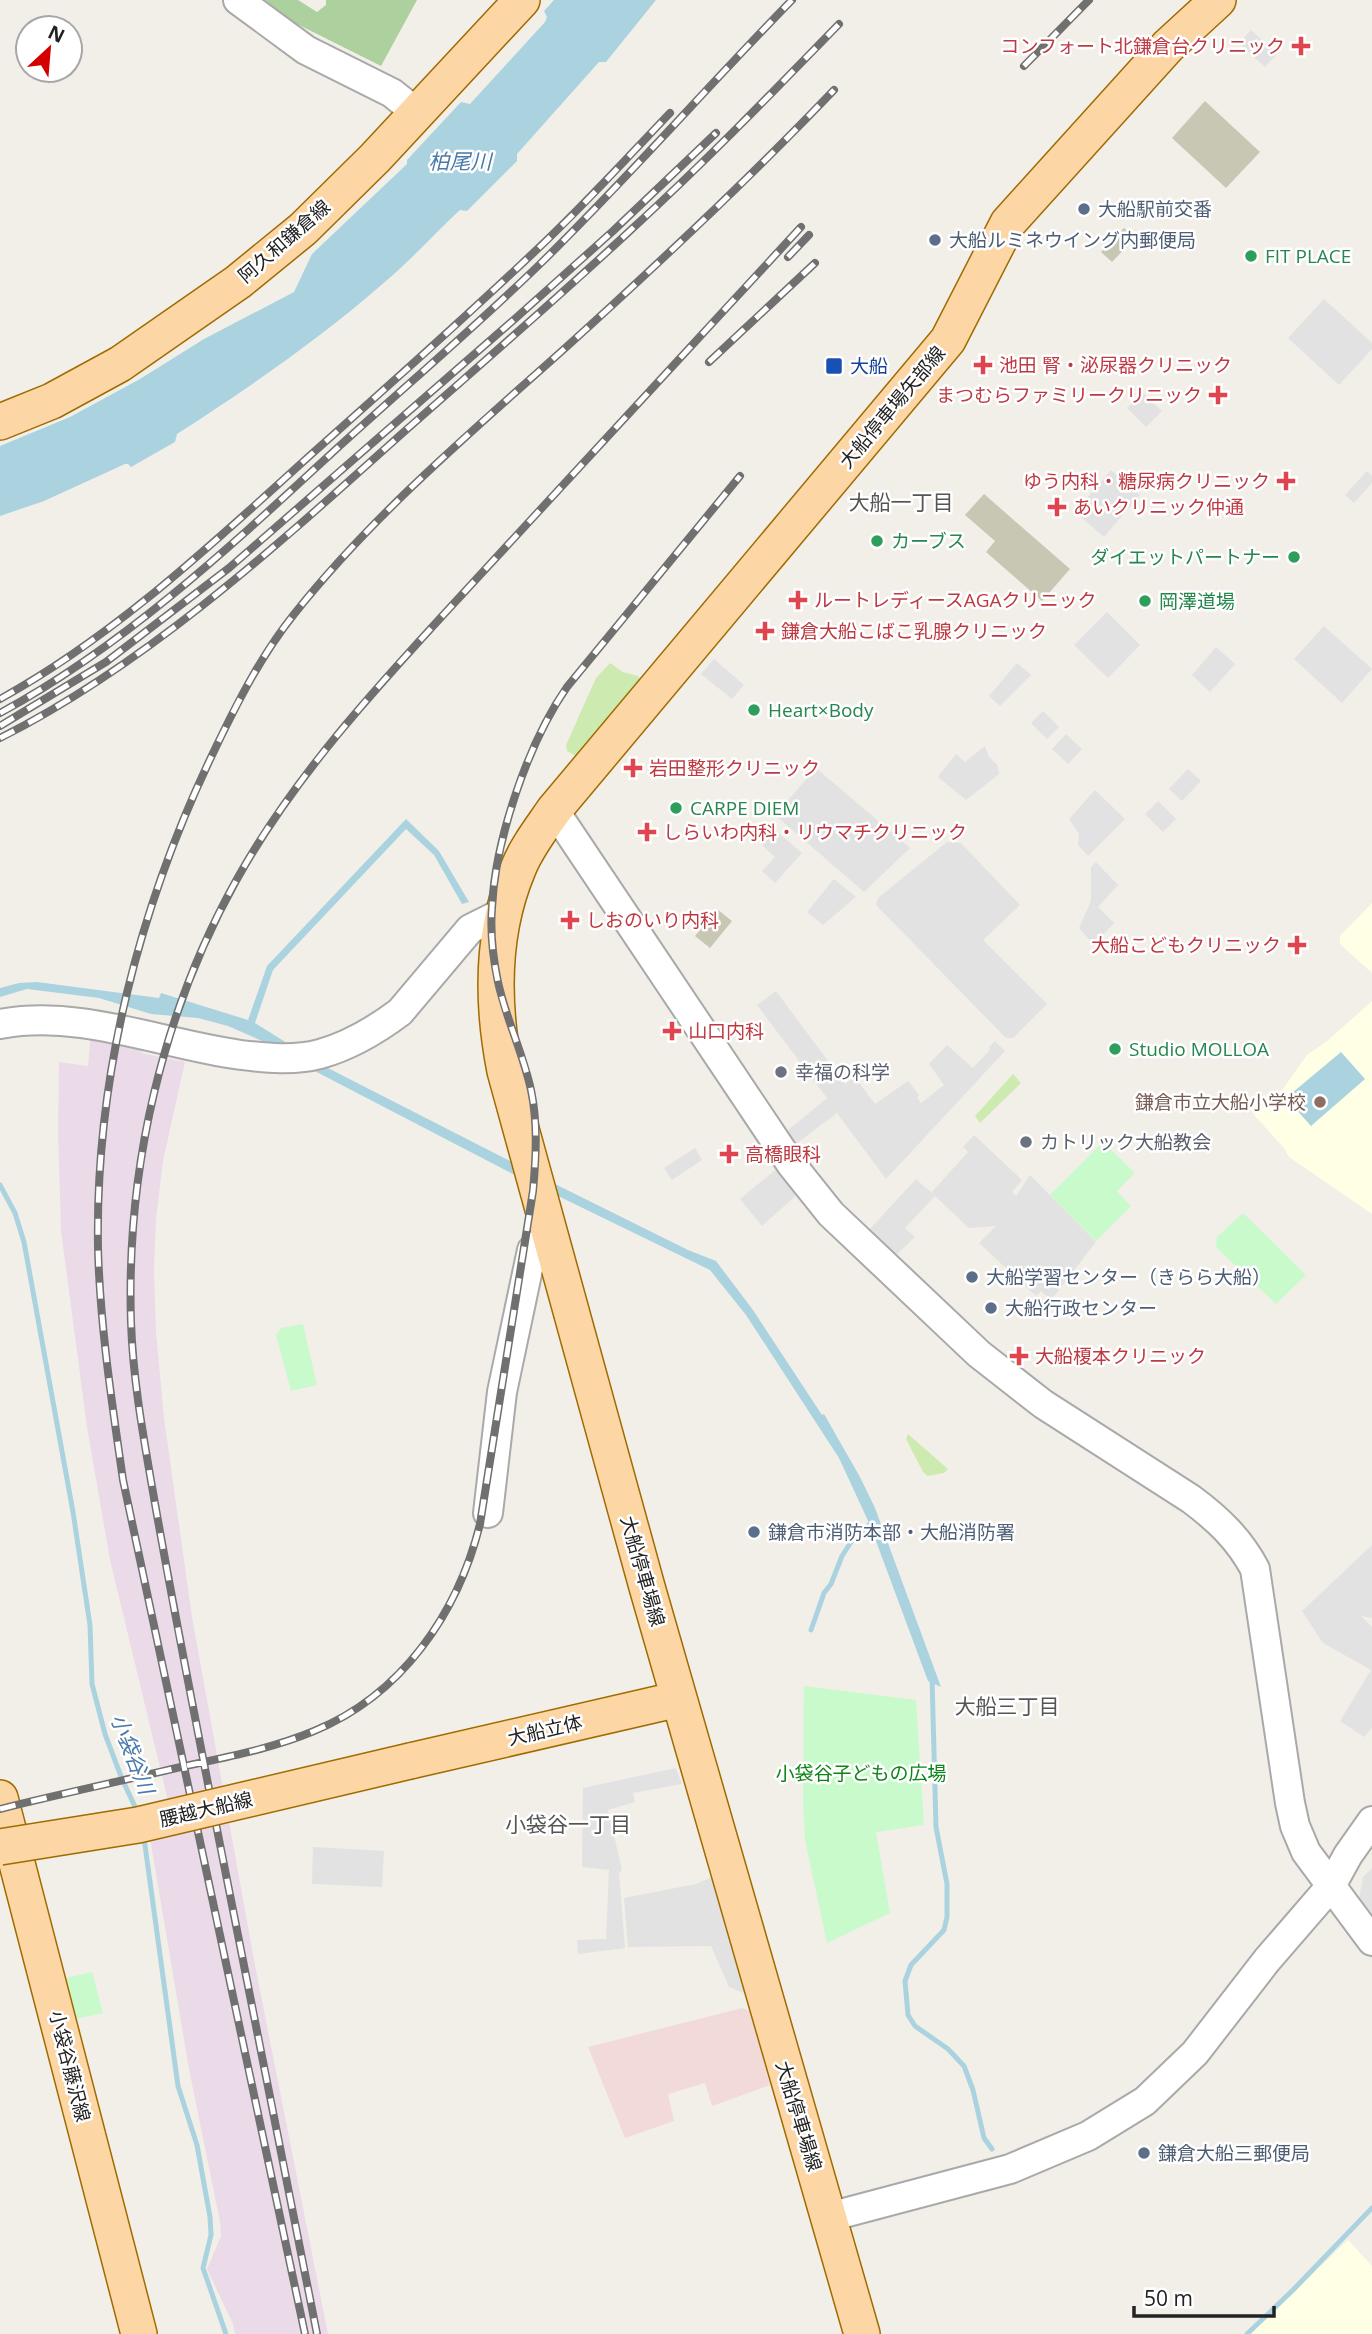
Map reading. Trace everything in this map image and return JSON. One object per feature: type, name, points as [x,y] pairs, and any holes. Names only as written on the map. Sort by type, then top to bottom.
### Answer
[{"type":"main road","name":"阿久和鎌倉線","points":[[0,422],[52,401],[120,364],[212,302],[303,229],[417,113],[522,0]]},
{"type":"main road","name":"大船停車場矢部線","points":[[554,810],[948,340],[1008,223],[1168,46],[1218,0]]},
{"type":"main road","name":"大船停車場線","points":[[554,810],[518,867],[504,912],[496,1000],[505,1071],[620,1492],[862,2334]]},
{"type":"main road","name":"大船立体","points":[[411,1761],[679,1699]]},
{"type":"main road","name":"腰越大船線","points":[[0,1847],[138,1825],[411,1761]]},
{"type":"main road","name":"小袋谷藤沢線","points":[[0,1798],[139,2334]]},
{"type":"street","points":[[238,0],[306,50],[391,93],[417,113]]},
{"type":"street","points":[[554,810],[819,1202],[970,1346],[1013,1382],[1191,1499],[1237,1539],[1255,1569],[1292,1814],[1306,1852],[1372,1941]]},
{"type":"street","points":[[0,1024],[22,1020],[66,1020],[183,1045],[271,1059],[318,1055],[352,1042],[386,1023],[400,1012],[470,929],[504,912]]},
{"type":"street","points":[[488,1513],[502,1392],[532,1251],[551,1233]]},
{"type":"street","points":[[829,2217],[1010,2169],[1088,2136],[1145,2101],[1201,2046],[1267,1960],[1331,1886],[1348,1855],[1372,1821]]},
{"type":"shaded area","points":[[1251,30],[1277,54],[1265,67],[1239,43]]},
{"type":"shaded area","points":[[1205,101],[1260,152],[1226,188],[1172,138]]},
{"type":"shaded area","points":[[1124,228],[1135,238],[1112,262],[1101,252]]},
{"type":"shaded area","points":[[1324,299],[1372,343],[1372,349],[1339,385],[1288,338]]},
{"type":"shaded area","points":[[1142,392],[1162,411],[1146,427],[1127,408]]},
{"type":"shaded area","points":[[1111,470],[1140,495],[1104,537],[1075,512]]},
{"type":"shaded area","points":[[1367,471],[1372,476],[1372,483],[1354,503],[1345,495]]},
{"type":"shaded area","points":[[984,494],[1070,569],[1042,601],[986,552],[995,541],[965,515]]},
{"type":"shaded area","points":[[1107,612],[1140,645],[1108,678],[1074,645]]},
{"type":"shaded area","points":[[1324,626],[1372,669],[1342,703],[1294,659]]},
{"type":"shaded area","points":[[1216,647],[1235,664],[1210,692],[1192,675]]},
{"type":"shaded area","points":[[714,659],[744,685],[732,699],[701,674]]},
{"type":"shaded area","points":[[1017,663],[1031,675],[1000,706],[989,696]]},
{"type":"shaded area","points":[[1043,711],[1059,727],[1047,739],[1031,723]]},
{"type":"shaded area","points":[[1066,734],[1082,749],[1068,764],[1052,749]]},
{"type":"shaded area","points":[[985,746],[989,757],[998,766],[999,774],[966,800],[938,777],[956,754],[965,762]]},
{"type":"shaded area","points":[[816,768],[910,848],[864,892],[775,815]]},
{"type":"shaded area","points":[[1188,769],[1201,781],[1182,801],[1169,789]]},
{"type":"shaded area","points":[[1095,790],[1125,819],[1088,856],[1078,845],[1079,834],[1069,819]]},
{"type":"shaded area","points":[[1158,801],[1176,819],[1163,832],[1145,814]]},
{"type":"shaded area","points":[[775,830],[802,853],[775,883],[762,871],[775,857],[762,845]]},
{"type":"shaded area","points":[[947,842],[961,843],[1020,905],[983,940],[1047,1004],[1013,1038],[1006,1038],[876,905],[878,898]]},
{"type":"shaded area","points":[[1096,862],[1118,885],[1098,907],[1114,923],[1094,945],[1079,928],[1091,901],[1091,867]]},
{"type":"shaded area","points":[[834,879],[856,897],[823,925],[807,912]]},
{"type":"shaded area","points":[[1372,903],[1372,973],[1340,944],[1340,936]]},
{"type":"shaded area","points":[[717,909],[732,921],[710,948],[695,936]]},
{"type":"shaded area","points":[[776,991],[845,1084],[855,1077],[875,1104],[908,1081],[919,1095],[917,1098],[921,1103],[944,1085],[929,1064],[947,1045],[973,1068],[995,1041],[1005,1051],[886,1179],[837,1113],[796,1144],[787,1131],[827,1098],[757,1005]]},
{"type":"shaded area","name":"鎌倉市立大船小学校","points":[[1372,1001],[1372,1214],[1289,1157],[1254,1115],[1283,1089],[1307,1055],[1326,1042]]},
{"type":"shaded area","points":[[91,1034],[143,1044],[141,1053],[185,1062],[163,1161],[156,1219],[156,1332],[164,1418],[192,1617],[254,1960],[328,2334],[235,2334],[233,2324],[207,2269],[221,2236],[220,2222],[189,2069],[146,1815],[170,1809],[110,1560],[87,1427],[61,1231],[59,1062],[88,1066]]},
{"type":"shaded area","points":[[974,1135],[1022,1180],[1012,1192],[1016,1196],[1030,1175],[1096,1242],[1051,1300],[1041,1291],[1036,1296],[979,1243],[996,1226],[969,1228],[935,1196],[905,1228],[915,1237],[891,1260],[868,1231],[916,1179],[933,1194],[968,1152],[963,1147]]},
{"type":"shaded area","points":[[695,1148],[702,1160],[672,1180],[664,1168]]},
{"type":"shaded area","points":[[779,1167],[800,1192],[762,1226],[740,1199]]},
{"type":"shaded area","points":[[1372,1545],[1372,1618],[1361,1616],[1372,1627],[1372,1728],[1364,1737],[1340,1721],[1371,1670],[1323,1643],[1302,1611]]},
{"type":"shaded area","points":[[676,1768],[682,1784],[633,1793],[635,1802],[608,1810],[622,1870],[619,1873],[625,1948],[578,1954],[577,1940],[606,1939],[609,1870],[582,1867],[583,1788]]},
{"type":"shaded area","points":[[313,1847],[384,1851],[382,1887],[312,1884]]},
{"type":"shaded area","points":[[1372,1868],[1372,1916],[1359,1899],[1363,1877]]},
{"type":"shaded area","points":[[712,1877],[744,1993],[729,1987],[711,1946],[628,1947],[624,1898],[696,1884]]},
{"type":"shaded area","points":[[742,2008],[750,2011],[770,2085],[712,2106],[705,2083],[668,2094],[674,2121],[625,2138],[588,2047]]},
{"type":"shaded area","points":[[1348,2240],[1372,2266],[1372,2334],[1250,2334]]},
{"type":"green space","points":[[265,0],[298,0],[317,12],[326,5],[326,0],[417,0],[381,66],[287,19]]},
{"type":"green space","points":[[610,663],[623,672],[638,676],[642,682],[583,755],[576,756],[567,751],[566,745],[596,678]]},
{"type":"green space","points":[[1013,1074],[1021,1083],[980,1123],[975,1116]]},
{"type":"green space","points":[[1103,1142],[1135,1173],[1117,1191],[1131,1206],[1096,1241],[1050,1195]]},
{"type":"green space","points":[[1243,1213],[1306,1275],[1276,1304],[1216,1247],[1217,1237]]},
{"type":"green space","points":[[303,1324],[317,1385],[291,1391],[276,1335],[281,1328]]},
{"type":"green space","points":[[908,1434],[948,1469],[944,1473],[928,1476],[923,1472],[906,1439]]},
{"type":"green space","name":"小袋谷子どもの広場","points":[[804,1686],[916,1700],[924,1825],[876,1832],[890,1913],[827,1943],[805,1840]]},
{"type":"green space","points":[[92,1972],[103,2013],[66,2021],[57,1980]]},
{"type":"water","name":"柏尾川","points":[[554,0],[656,0],[606,62],[599,62],[517,154],[517,161],[467,211],[460,210],[396,273],[311,342],[177,434],[175,442],[131,467],[125,464],[44,501],[0,516],[0,446],[70,417],[140,379],[204,339],[294,292],[312,254],[407,164],[407,160],[461,102],[470,104],[545,22],[547,17],[544,11]]},
{"type":"water","points":[[406,819],[439,851],[469,902],[462,904],[434,855],[406,829],[273,970],[255,1023],[322,1065],[553,1183],[688,1250],[716,1261],[753,1310],[822,1415],[824,1414],[860,1477],[875,1508],[941,1687],[928,1681],[870,1525],[839,1458],[746,1315],[710,1270],[513,1174],[307,1067],[269,1044],[228,1026],[198,1018],[151,1014],[99,998],[27,989],[0,997],[0,988],[37,982],[159,998],[161,993],[248,1020],[267,966]]},
{"type":"water","points":[[1341,1052],[1365,1079],[1311,1126],[1286,1098]]},
{"type":"waterway","name":"小袋谷川","points":[[0,1185],[15,1213],[24,1242],[73,1512],[90,1625],[92,1684],[105,1734],[137,1811]]},
{"type":"waterway","points":[[811,1630],[824,1593],[831,1584],[842,1556],[851,1542],[873,1521]]},
{"type":"waterway","points":[[932,1677],[936,1827],[947,1884],[947,1917],[944,1930],[911,1965],[905,1981],[908,2015],[915,2026],[948,2049],[964,2066],[973,2090],[984,2138],[992,2149]]},
{"type":"waterway","name":"小袋谷川","points":[[144,1838],[178,2086],[197,2145],[210,2217],[211,2235],[203,2268],[226,2334]]},
{"type":"waterway","points":[[1247,2334],[1372,2208]]},
{"type":"railway","points":[[0,713],[46,686],[133,626],[255,523],[540,264],[792,0]]},
{"type":"railway","points":[[1024,66],[1089,0]]},
{"type":"railway","points":[[0,738],[109,674],[212,598],[262,556],[606,253],[712,152],[839,24]]},
{"type":"railway","points":[[305,2334],[123,1480],[111,1393],[99,1277],[99,1183],[104,1119],[127,992],[144,929],[188,808],[261,661],[295,613],[325,577],[390,509],[667,255],[834,90]]},
{"type":"railway","points":[[0,699],[85,646],[203,552],[530,256],[584,204],[670,113]]},
{"type":"railway","points":[[0,726],[106,662],[229,568],[517,317],[716,133]]},
{"type":"railway","points":[[317,2334],[181,1644],[137,1389],[132,1344],[131,1265],[135,1207],[154,1093],[188,983],[211,930],[237,879],[289,797],[350,720],[414,647],[801,227]]},
{"type":"railway","points":[[788,257],[809,235]]},
{"type":"railway","points":[[709,362],[815,263]]},
{"type":"railway","points":[[0,1809],[248,1752],[314,1731],[374,1696],[422,1647],[441,1619],[457,1589],[480,1524],[534,1179],[536,1128],[531,1090],[501,996],[492,945],[494,881],[507,823],[539,736],[567,687],[740,476]]},
{"type":"place","name":"コンフォート北鎌倉台クリニック","points":[[1301,46]]},
{"type":"place","name":"大船駅前交番","points":[[1084,209]]},
{"type":"place","name":"大船ルミネウイング内郵便局","points":[[935,240]]},
{"type":"place","name":"FIT PLACE","points":[[1251,256]]},
{"type":"place","name":"池田 腎・泌尿器クリニック","points":[[983,365]]},
{"type":"place","name":"大船","points":[[834,366]]},
{"type":"place","name":"まつむらファミリークリニック","points":[[1218,395]]},
{"type":"place","name":"ゆう内科・糖尿病クリニック","points":[[1286,481]]},
{"type":"place","name":"あいクリニック仲通","points":[[1057,507]]},
{"type":"place","name":"カーブス","points":[[877,541]]},
{"type":"place","name":"ダイエットパートナー","points":[[1294,557]]},
{"type":"place","name":"ルートレディースAGAクリニック","points":[[798,600]]},
{"type":"place","name":"岡澤道場","points":[[1145,601]]},
{"type":"place","name":"鎌倉大船こばこ乳腺クリニック","points":[[765,631]]},
{"type":"place","name":"Heart×Body","points":[[754,710]]},
{"type":"place","name":"岩田整形クリニック","points":[[633,768]]},
{"type":"place","name":"CARPE DIEM","points":[[676,808]]},
{"type":"place","name":"しらいわ内科・リウマチクリニック","points":[[647,832]]},
{"type":"place","name":"しおのいり内科","points":[[570,920]]},
{"type":"place","name":"大船こどもクリニック","points":[[1297,945]]},
{"type":"place","name":"山口内科","points":[[672,1031]]},
{"type":"place","name":"Studio MOLLOA","points":[[1115,1049]]},
{"type":"place","name":"幸福の科学","points":[[781,1072]]},
{"type":"place","name":"鎌倉市立大船小学校","points":[[1320,1102]]},
{"type":"place","name":"カトリック大船教会","points":[[1026,1142]]},
{"type":"place","name":"高橋眼科","points":[[729,1154]]},
{"type":"place","name":"大船学習センター（きらら大船）","points":[[972,1277]]},
{"type":"place","name":"大船行政センター","points":[[991,1308]]},
{"type":"place","name":"大船榎本クリニック","points":[[1019,1356]]},
{"type":"place","name":"鎌倉市消防本部・大船消防署","points":[[754,1532]]},
{"type":"place","name":"鎌倉大船三郵便局","points":[[1144,2153]]},
{"type":"district","name":"大船一丁目","points":[[901,503]]},
{"type":"district","name":"大船三丁目","points":[[1007,1707]]},
{"type":"district","name":"小袋谷一丁目","points":[[568,1825]]}]
